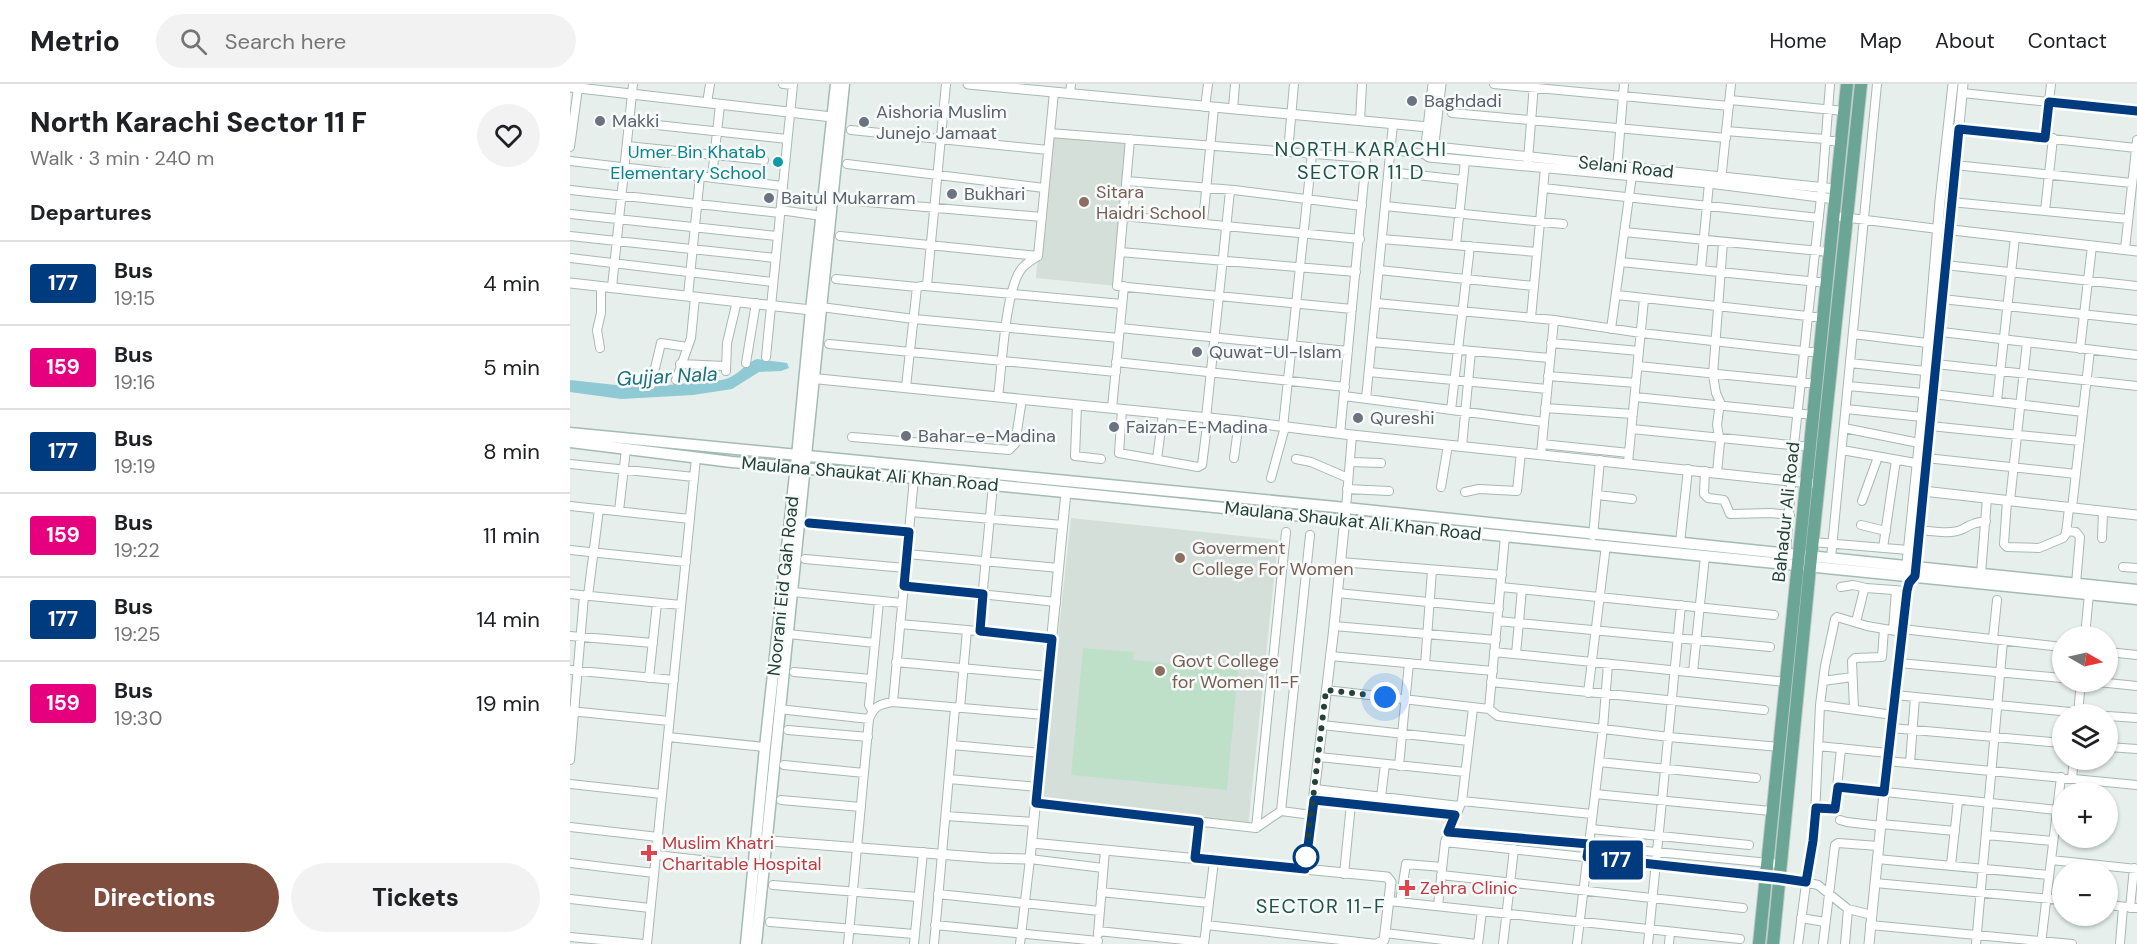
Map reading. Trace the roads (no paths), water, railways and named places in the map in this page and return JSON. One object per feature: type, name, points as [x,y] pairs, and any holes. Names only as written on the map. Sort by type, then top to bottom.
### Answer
[{"type":"main road","name":"Noorani Eid Gah Road","points":[[816,308],[822,216],[836,84]]},
{"type":"main road","name":"Noorani Eid Gah Road","points":[[746,944],[754,866],[761,840],[793,592],[802,456],[816,308],[844,84]]},
{"type":"main road","name":"Bahadur Ali Road","points":[[1758,944],[1786,682],[1805,561],[1813,542],[1811,447],[1847,84]]},
{"type":"main road","name":"Bahadur Ali Road","points":[[1773,944],[1805,561],[1861,84]]},
{"type":"main road","name":"Maulana Shaukat Ali Khan Road","points":[[570,433],[1346,508],[1592,539],[1606,545],[1706,556],[1805,561],[1910,576],[2137,599]]},
{"type":"main road","name":"Maulana Shaukat Ali Khan Road","points":[[570,442],[801,469],[993,485],[1506,536],[1680,543],[1786,553],[1805,561],[1831,558],[1910,576],[1981,574],[2137,590]]},
{"type":"main road","name":"Noorani Eid Gah Road","points":[[756,944],[765,747],[801,469]]},
{"type":"street","points":[[612,287],[633,84]]},
{"type":"street","points":[[707,103],[710,84]]},
{"type":"street","points":[[766,357],[793,85],[783,84]]},
{"type":"street","points":[[921,287],[927,285],[946,84]]},
{"type":"street","points":[[968,84],[1054,92],[1071,89],[1209,107],[1432,127]]},
{"type":"street","points":[[1203,222],[1210,145],[1208,84]]},
{"type":"street","points":[[1233,109],[1235,84]]},
{"type":"street","points":[[1288,152],[1294,84]]},
{"type":"street","points":[[1360,121],[1362,84]]},
{"type":"street","points":[[1391,150],[1425,154],[1436,147],[1432,127],[1433,84]]},
{"type":"street","points":[[1425,154],[1441,84]]},
{"type":"street","points":[[1494,84],[1623,96],[1827,108],[1844,111]]},
{"type":"street","points":[[1617,170],[1624,84]]},
{"type":"street","points":[[1721,181],[1731,84]]},
{"type":"street","points":[[1786,553],[1797,413],[1810,281],[1822,192],[1830,84]]},
{"type":"street","points":[[1831,558],[1877,84]]},
{"type":"street","points":[[1869,944],[1899,663],[1895,630],[1896,590],[1910,576],[1908,550],[1930,426],[1925,371],[1928,331],[1943,229],[1953,84]]},
{"type":"street","points":[[2045,211],[2049,174],[2050,84]]},
{"type":"street","points":[[1528,162],[1534,86]]},
{"type":"street","points":[[570,141],[574,87],[832,117]]},
{"type":"street","points":[[1854,710],[1853,659],[1882,657],[1895,630],[1910,576],[1919,530],[1923,462],[1919,443],[1922,417],[1936,364],[1945,265],[1943,229],[1951,202],[1962,88],[2049,102],[2137,111]]},
{"type":"street","points":[[999,397],[1012,294],[1020,270],[1038,256],[1054,92]]},
{"type":"street","points":[[712,177],[720,105]]},
{"type":"street","points":[[1452,113],[1620,128],[1826,139],[1841,143]]},
{"type":"street","points":[[629,122],[787,140]]},
{"type":"street","points":[[1366,399],[1393,124]]},
{"type":"street","points":[[1959,129],[2137,144],[2133,210],[2128,219],[2125,249]]},
{"type":"street","points":[[851,130],[1048,150]]},
{"type":"street","points":[[1050,133],[1366,158],[1340,434]]},
{"type":"street","points":[[1130,139],[1117,286],[1352,309]]},
{"type":"street","points":[[627,146],[764,160]]},
{"type":"street","name":"Selani Road","points":[[1436,147],[1528,162],[1836,194]]},
{"type":"street","points":[[1271,478],[1284,427],[1312,154]]},
{"type":"street","name":"Selani Road","points":[[1425,154],[1429,157],[1465,161],[1528,162],[1545,168],[1617,170],[1632,175],[1709,183],[1721,181]]},
{"type":"street","points":[[570,161],[782,186]]},
{"type":"street","points":[[1456,245],[1465,161]]},
{"type":"street","points":[[847,164],[1044,188]]},
{"type":"street","points":[[1954,165],[2049,174],[2134,177]]},
{"type":"street","points":[[1530,318],[1545,168]]},
{"type":"street","points":[[1389,172],[1463,180]]},
{"type":"street","points":[[1611,329],[1632,175]]},
{"type":"street","points":[[676,380],[694,322],[690,272],[700,176]]},
{"type":"street","points":[[1127,181],[1362,206]]},
{"type":"street","points":[[1701,269],[1709,183]]},
{"type":"street","points":[[1543,188],[1819,218]]},
{"type":"street","points":[[570,190],[822,216]]},
{"type":"street","points":[[1124,286],[1116,362],[1118,452],[1202,466],[1213,337],[1230,191]]},
{"type":"street","points":[[844,200],[1042,217]]},
{"type":"street","points":[[1951,202],[2128,219]]},
{"type":"street","points":[[1385,206],[1563,224]]},
{"type":"street","points":[[570,214],[777,236]]},
{"type":"street","points":[[1123,216],[1360,239]]},
{"type":"street","points":[[1833,216],[2137,251]]},
{"type":"street","points":[[1624,232],[1830,252]]},
{"type":"street","points":[[570,236],[775,258]]},
{"type":"street","points":[[840,236],[1038,256]]},
{"type":"street","points":[[1997,401],[2015,237]]},
{"type":"street","points":[[1382,239],[1537,252]]},
{"type":"street","points":[[1717,472],[1720,438],[1717,425],[1720,405],[1713,375],[1723,242]]},
{"type":"street","points":[[1451,410],[1470,246]]},
{"type":"street","points":[[2080,349],[2092,246]]},
{"type":"street","points":[[1120,252],[1356,272]]},
{"type":"street","points":[[570,258],[773,282]]},
{"type":"street","points":[[1621,262],[1828,283]]},
{"type":"street","points":[[1945,265],[2137,286]]},
{"type":"street","points":[[1379,270],[1534,286]]},
{"type":"street","points":[[836,279],[1122,304]]},
{"type":"street","points":[[570,283],[771,305],[1119,338]]},
{"type":"street","points":[[600,348],[597,330],[601,313],[601,286]]},
{"type":"street","points":[[906,387],[914,319],[921,287]]},
{"type":"street","points":[[1617,295],[1825,318]]},
{"type":"street","points":[[1629,458],[1644,299]]},
{"type":"street","points":[[1942,299],[2137,320]]},
{"type":"street","points":[[681,364],[726,369],[727,343],[736,301]]},
{"type":"street","points":[[746,363],[756,303]]},
{"type":"street","points":[[1376,303],[1554,320],[1641,333],[1821,353]]},
{"type":"street","points":[[1541,449],[1554,320]]},
{"type":"street","points":[[1120,328],[1348,351]]},
{"type":"street","points":[[1928,331],[2137,355]]},
{"type":"street","points":[[1853,334],[1927,343]]},
{"type":"street","points":[[1372,342],[1550,358]]},
{"type":"street","points":[[2027,342],[2004,544],[2007,547],[2039,548],[2063,538],[2066,531],[2076,474],[2090,350]]},
{"type":"street","points":[[651,385],[661,343],[687,347]]},
{"type":"street","points":[[1551,343],[1639,351]]},
{"type":"street","points":[[829,344],[1116,372]]},
{"type":"street","points":[[1462,446],[1471,351]]},
{"type":"street","points":[[1116,362],[1345,387]]},
{"type":"street","points":[[1850,363],[1925,371]]},
{"type":"street","points":[[1936,364],[2137,386]]},
{"type":"street","points":[[1638,366],[1818,384]]},
{"type":"street","points":[[1369,372],[1547,389]]},
{"type":"street","points":[[1548,376],[1636,383]]},
{"type":"street","points":[[809,378],[1239,421],[1448,445],[1521,452],[1541,449],[1629,458],[1688,469],[1813,483]]},
{"type":"street","points":[[1848,386],[1928,393],[2083,412]]},
{"type":"street","points":[[1344,396],[1544,422]]},
{"type":"street","points":[[1635,397],[1814,415]]},
{"type":"street","points":[[852,436],[1009,450],[1015,444],[1022,399]]},
{"type":"street","points":[[1077,405],[1075,456],[1101,459]]},
{"type":"street","points":[[1545,408],[1633,414]]},
{"type":"street","points":[[1846,409],[1922,417]]},
{"type":"street","points":[[1157,459],[1163,414]]},
{"type":"street","points":[[1234,458],[1239,421]]},
{"type":"street","points":[[1930,426],[2080,441]]},
{"type":"street","points":[[1844,428],[1919,443]]},
{"type":"street","points":[[1632,429],[1811,447]]},
{"type":"street","points":[[1305,869],[1334,626],[1352,435]]},
{"type":"street","points":[[1440,487],[1448,445]]},
{"type":"street","points":[[619,511],[626,449]]},
{"type":"street","points":[[1541,449],[1600,460],[1629,458]]},
{"type":"street","points":[[1842,450],[1896,460],[2014,467],[2076,474]]},
{"type":"street","points":[[1465,492],[1479,489],[1517,491],[1521,452]]},
{"type":"street","points":[[1862,501],[1878,457]]},
{"type":"street","points":[[570,937],[645,944],[696,458]]},
{"type":"street","points":[[1296,459],[1311,462],[1348,478]]},
{"type":"street","points":[[1592,539],[1600,460]]},
{"type":"street","points":[[1883,548],[1896,460]]},
{"type":"street","points":[[1350,462],[1381,463]]},
{"type":"street","points":[[570,464],[694,477]]},
{"type":"street","points":[[1680,543],[1688,469]]},
{"type":"street","points":[[1705,471],[1704,494],[1708,498],[1724,500],[1730,514],[1790,515]]},
{"type":"street","points":[[893,702],[914,478]]},
{"type":"street","points":[[980,631],[993,485]]},
{"type":"street","points":[[1347,489],[1389,491]]},
{"type":"street","points":[[1923,491],[2137,515]]},
{"type":"street","points":[[1020,944],[1038,787],[1066,492]]},
{"type":"street","points":[[1598,495],[1632,499]]},
{"type":"street","points":[[1981,574],[1988,498]]},
{"type":"street","points":[[570,506],[690,519]]},
{"type":"street","points":[[570,760],[574,671],[599,509]]},
{"type":"street","points":[[2102,538],[2103,511]]},
{"type":"street","points":[[911,512],[1063,525]]},
{"type":"street","points":[[1919,530],[1946,532],[1962,529],[1967,524],[1986,521]]},
{"type":"street","points":[[809,523],[909,532]]},
{"type":"street","points":[[1861,525],[1886,531]]},
{"type":"street","points":[[2066,531],[2076,532],[2080,537],[2076,584]]},
{"type":"street","points":[[1256,828],[1286,532]]},
{"type":"street","points":[[1281,811],[1310,535]]},
{"type":"street","points":[[1489,709],[1506,536]]},
{"type":"street","points":[[1813,542],[1908,550]]},
{"type":"street","points":[[1588,693],[1606,545]]},
{"type":"street","points":[[570,550],[686,562]]},
{"type":"street","points":[[907,554],[1059,568]]},
{"type":"street","points":[[1693,672],[1706,556]]},
{"type":"street","points":[[805,559],[906,568]]},
{"type":"street","points":[[1340,562],[1502,575]]},
{"type":"street","points":[[2123,567],[2137,568]]},
{"type":"street","points":[[1425,665],[1432,570]]},
{"type":"street","points":[[904,586],[1056,602]]},
{"type":"street","points":[[1841,586],[1896,590]]},
{"type":"street","points":[[1501,587],[1774,615]]},
{"type":"street","points":[[1856,622],[1866,588]]},
{"type":"street","points":[[1516,654],[1522,589]]},
{"type":"street","points":[[793,592],[902,603]]},
{"type":"street","points":[[1337,593],[1499,609]]},
{"type":"street","points":[[570,594],[681,605]]},
{"type":"street","points":[[2086,626],[2089,594]]},
{"type":"street","points":[[1993,639],[1997,600]]},
{"type":"street","points":[[872,710],[868,705],[879,601]]},
{"type":"street","points":[[649,678],[657,603]]},
{"type":"street","points":[[1648,944],[1681,605]]},
{"type":"street","points":[[1798,944],[1813,841],[1820,705],[1835,619],[1837,617],[1895,630],[2052,646]]},
{"type":"street","points":[[1498,621],[1770,647]]},
{"type":"street","points":[[900,624],[1052,639]]},
{"type":"street","points":[[1334,626],[1496,640]]},
{"type":"street","points":[[934,944],[952,745],[967,630]]},
{"type":"street","points":[[788,634],[875,643]]},
{"type":"street","points":[[570,636],[653,643]]},
{"type":"street","points":[[1976,940],[2003,640]]},
{"type":"street","points":[[1494,652],[1786,682]]},
{"type":"street","points":[[2118,653],[2137,655]]},
{"type":"street","points":[[1330,656],[1493,671]]},
{"type":"street","points":[[896,662],[1048,676]]},
{"type":"street","points":[[1399,766],[1409,663]]},
{"type":"street","points":[[1899,663],[2052,677]]},
{"type":"street","points":[[1577,944],[1603,728],[1608,664]]},
{"type":"street","points":[[574,671],[674,680]]},
{"type":"street","points":[[794,672],[871,679]]},
{"type":"street","points":[[1823,681],[1852,677]]},
{"type":"street","points":[[1491,682],[1764,710]]},
{"type":"street","points":[[2118,684],[2137,686]]},
{"type":"street","points":[[1326,690],[1489,709],[1498,716],[1669,737],[1779,747]]},
{"type":"street","points":[[1895,695],[2052,710]]},
{"type":"street","points":[[1910,763],[1915,697]]},
{"type":"street","points":[[848,944],[869,719],[872,710],[880,704],[893,702],[1045,715]]},
{"type":"street","points":[[1820,705],[1893,715]]},
{"type":"street","points":[[1438,906],[1444,842],[1460,804],[1473,708]]},
{"type":"street","points":[[779,709],[869,719]]},
{"type":"street","points":[[572,711],[669,721]]},
{"type":"street","points":[[2118,717],[2137,718]]},
{"type":"street","points":[[1322,725],[1469,741]]},
{"type":"street","points":[[1891,728],[2052,741]]},
{"type":"street","points":[[788,730],[868,737]]},
{"type":"street","points":[[668,737],[765,747]]},
{"type":"street","points":[[952,745],[1041,753]]},
{"type":"street","points":[[1818,746],[1841,748],[1910,763],[2137,785]]},
{"type":"street","points":[[1816,808],[1835,809],[1841,748]]},
{"type":"street","points":[[2118,748],[2137,749]]},
{"type":"street","points":[[1319,757],[1465,772]]},
{"type":"street","points":[[1599,762],[1756,778]]},
{"type":"street","points":[[1381,797],[1385,764]]},
{"type":"street","points":[[784,765],[864,773]]},
{"type":"street","points":[[2072,778],[2073,770]]},
{"type":"street","points":[[2060,782],[2061,777]]},
{"type":"street","points":[[949,779],[1038,787]]},
{"type":"street","points":[[570,784],[662,794]]},
{"type":"street","points":[[1838,787],[2052,810]]},
{"type":"street","points":[[1315,789],[1381,797],[1592,814]]},
{"type":"street","points":[[1595,794],[1771,811]]},
{"type":"street","points":[[781,800],[861,807]]},
{"type":"street","points":[[1314,800],[1455,815]]},
{"type":"street","points":[[1951,865],[1958,801]]},
{"type":"street","points":[[1036,803],[1256,828],[1281,811],[1312,814]]},
{"type":"street","points":[[1344,874],[1351,804]]},
{"type":"street","points":[[946,816],[1034,822]]},
{"type":"street","points":[[1840,820],[1955,831]]},
{"type":"street","points":[[1195,858],[1199,822]]},
{"type":"street","points":[[570,827],[658,837]]},
{"type":"street","points":[[1591,829],[1749,845]]},
{"type":"street","points":[[1448,832],[1780,864]]},
{"type":"street","points":[[1986,835],[2052,841]]},
{"type":"street","points":[[761,840],[1029,859],[1103,868]]},
{"type":"street","points":[[1444,842],[1806,882],[1818,885],[1848,909],[1871,920],[1976,940],[2072,944]]},
{"type":"street","points":[[1032,843],[1390,879],[1389,902],[1382,941]]},
{"type":"street","points":[[1823,944],[1836,843],[1878,846]]},
{"type":"street","points":[[2041,943],[2052,847]]},
{"type":"street","points":[[1503,944],[1514,849]]},
{"type":"street","points":[[935,925],[1097,943],[1105,850]]},
{"type":"street","points":[[914,944],[923,852]]},
{"type":"street","points":[[656,855],[754,866]]},
{"type":"street","points":[[1877,859],[2049,875]]},
{"type":"street","points":[[2050,860],[2136,868],[2130,908],[2120,944]]},
{"type":"street","points":[[1098,931],[1204,943],[1214,861]]},
{"type":"street","points":[[570,864],[654,873]]},
{"type":"street","points":[[1400,902],[1406,864],[1510,882],[1743,908]]},
{"type":"street","points":[[1875,884],[2052,899]]},
{"type":"street","points":[[773,885],[918,897]]},
{"type":"street","points":[[1101,892],[1209,903]]},
{"type":"street","points":[[938,894],[1100,911]]},
{"type":"street","points":[[570,899],[650,908]]},
{"type":"street","points":[[1389,902],[1740,939]]},
{"type":"street","points":[[1845,944],[1848,909]]},
{"type":"street","points":[[1206,925],[1303,940],[1477,944],[1482,911]]},
{"type":"street","points":[[1801,918],[1825,922]]},
{"type":"street","points":[[770,922],[914,933]]},
{"type":"street","points":[[1669,944],[1670,932]]},
{"type":"water","points":[[757,359],[787,363],[789,368],[781,371],[759,372],[732,389],[693,395],[621,399],[570,392],[570,380],[625,386],[657,386],[722,380],[733,376]]},
{"type":"place","name":"Baghdadi","points":[[1412,101]]},
{"type":"place","name":"Makki","points":[[600,121]]},
{"type":"place","name":"Aishoria Muslim Junejo Jamaat","points":[[864,122]]},
{"type":"place","name":"Umer Bin Khatab Elementary School","points":[[778,162]]},
{"type":"place","name":"Bukhari","points":[[952,194]]},
{"type":"place","name":"Baitul Mukarram","points":[[769,198]]},
{"type":"place","name":"Sitara Haidri School","points":[[1084,202]]},
{"type":"place","name":"Quwat-Ul-Islam","points":[[1197,352]]},
{"type":"place","name":"Qureshi","points":[[1358,418]]},
{"type":"place","name":"Faizan-E-Madina","points":[[1114,427]]},
{"type":"place","name":"Bahar-e-Madina","points":[[906,436]]},
{"type":"place","name":"Goverment College For Women","points":[[1180,558]]},
{"type":"place","name":"Govt College for Women 11-F","points":[[1160,671]]},
{"type":"place","name":"Muslim Khatri Charitable Hospital","points":[[649,853]]},
{"type":"place","name":"Zehra Clinic","points":[[1407,888]]},
{"type":"district","name":"NORTH KARACHI SECTOR 11 D","points":[[1361,160]]},
{"type":"district","name":"SECTOR 11-F","points":[[1321,906]]},
{"type":"water label","name":"Gujjar Nala","points":[[667,376]]}]
